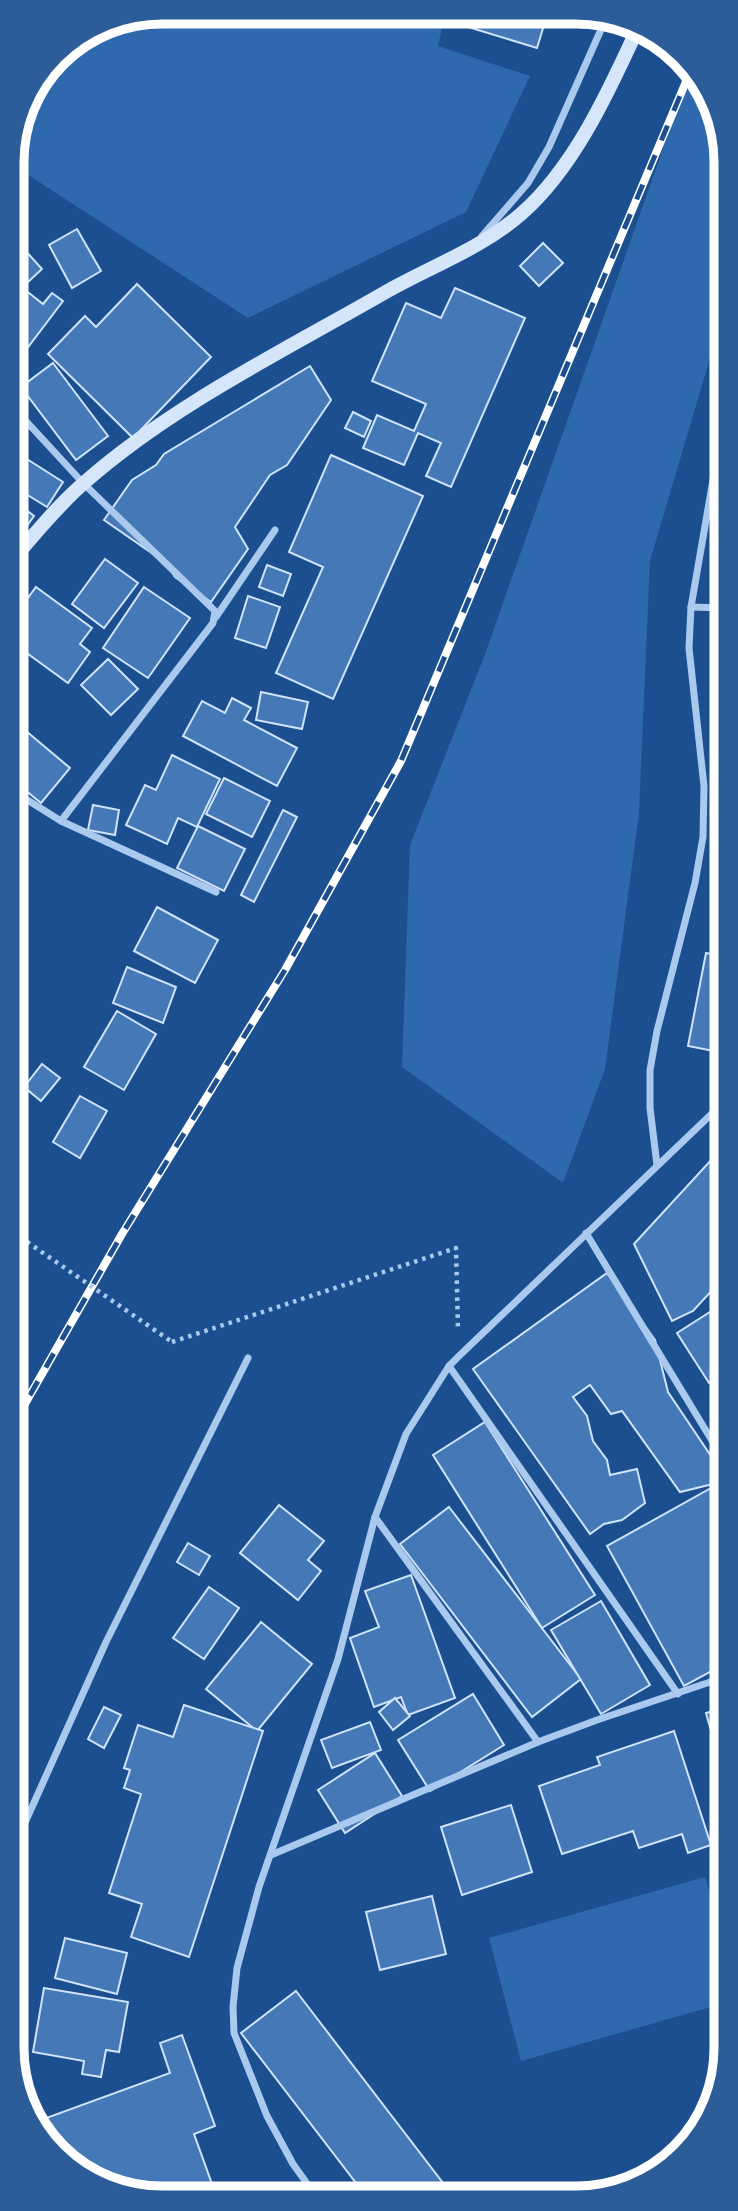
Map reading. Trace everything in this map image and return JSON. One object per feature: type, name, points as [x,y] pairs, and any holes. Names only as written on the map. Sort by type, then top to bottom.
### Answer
[{"type":"main road","points":[[25,546],[83,483],[182,409],[388,290],[471,248],[521,214],[564,166],[609,89],[633,38]]},
{"type":"street","points":[[471,248],[528,183],[549,147],[602,27]]},
{"type":"street","points":[[25,420],[83,483],[215,611],[213,624],[61,821]]},
{"type":"street","points":[[657,1165],[650,1108],[650,1070],[657,1031],[695,883],[703,837],[704,786],[690,648],[691,607],[714,475]]},
{"type":"street","points":[[215,617],[275,530]]},
{"type":"street","points":[[691,607],[714,608]]},
{"type":"street","points":[[25,798],[61,821],[216,892]]},
{"type":"street","points":[[309,2186],[293,2164],[267,2116],[234,2033],[233,2007],[237,1968],[256,1897],[338,1659],[375,1517],[406,1434],[449,1366],[713,1112]]},
{"type":"street","points":[[586,1233],[713,1443]]},
{"type":"street","points":[[24,1825],[106,1642],[248,1358]]},
{"type":"street","points":[[449,1366],[678,1693]]},
{"type":"street","points":[[375,1517],[538,1742]]},
{"type":"street","points":[[271,1855],[538,1742],[713,1680]]},
{"type":"path","points":[[24,1240],[172,1342],[456,1248],[459,1356]]},
{"type":"shaded area","points":[[162,24],[443,24],[438,46],[530,76],[466,212],[248,318],[25,173],[26,144],[35,110],[53,78],[71,59],[110,35],[135,27]]},
{"type":"shaded area","points":[[687,81],[706,118],[714,162],[714,345],[650,561],[639,813],[605,1069],[563,1183],[402,1067],[410,845],[484,657]]},
{"type":"shaded area","points":[[705,1877],[713,1903],[713,2006],[521,2061],[489,1938]]},
{"type":"building","points":[[466,24],[544,24],[537,48]]},
{"type":"building","points":[[77,229],[101,271],[72,288],[49,245]]},
{"type":"building","points":[[543,243],[563,263],[539,286],[520,266]]},
{"type":"building","points":[[25,250],[42,269],[25,285]]},
{"type":"building","points":[[137,284],[211,357],[133,438],[48,354],[85,316],[96,327]]},
{"type":"building","points":[[455,288],[525,318],[451,487],[426,476],[441,443],[418,433],[404,465],[363,448],[377,415],[414,431],[426,404],[372,381],[406,303],[441,318]]},
{"type":"building","points":[[25,290],[43,304],[52,293],[63,301],[25,351]]},
{"type":"building","points":[[53,363],[108,436],[76,460],[25,392],[25,384]]},
{"type":"building","points":[[310,366],[331,400],[287,465],[270,475],[235,527],[248,549],[211,602],[175,577],[166,563],[104,520],[132,480],[156,465],[164,454]]},
{"type":"building","points":[[353,412],[371,421],[364,437],[345,428]]},
{"type":"building","points":[[331,455],[423,496],[333,699],[276,673],[323,567],[289,552]]},
{"type":"building","points":[[25,458],[63,482],[47,507],[25,493]]},
{"type":"building","points":[[25,509],[34,516],[25,529]]},
{"type":"building","points":[[105,559],[138,583],[104,628],[72,604]]},
{"type":"building","points":[[267,565],[291,574],[283,596],[259,587]]},
{"type":"building","points":[[36,587],[92,628],[80,644],[90,652],[68,683],[25,652],[25,602]]},
{"type":"building","points":[[144,587],[190,618],[148,678],[103,648]]},
{"type":"building","points":[[248,596],[280,607],[266,648],[235,638]]},
{"type":"building","points":[[108,659],[138,689],[111,715],[81,685]]},
{"type":"building","points":[[261,692],[308,702],[302,729],[256,720]]},
{"type":"building","points":[[232,698],[251,708],[244,720],[297,748],[277,786],[183,736],[202,701],[225,713]]},
{"type":"building","points":[[25,730],[70,768],[41,803],[25,790]]},
{"type":"building","points":[[172,755],[220,779],[197,827],[178,818],[167,844],[126,825],[145,785],[156,790]]},
{"type":"building","points":[[224,778],[270,801],[252,837],[206,814]]},
{"type":"building","points":[[93,805],[119,810],[115,835],[88,830]]},
{"type":"building","points":[[283,810],[297,817],[254,902],[241,895]]},
{"type":"building","points":[[198,826],[245,849],[224,891],[177,868]]},
{"type":"building","points":[[157,907],[218,940],[195,983],[134,951]]},
{"type":"building","points":[[706,953],[714,954],[714,1051],[688,1046]]},
{"type":"building","points":[[127,967],[176,987],[163,1023],[113,1003]]},
{"type":"building","points":[[117,1011],[156,1034],[124,1090],[84,1067]]},
{"type":"building","points":[[42,1064],[60,1078],[41,1101],[25,1086]]},
{"type":"building","points":[[80,1096],[107,1111],[80,1158],[53,1142]]},
{"type":"building","points":[[713,1157],[713,1289],[693,1311],[672,1321],[634,1244]]},
{"type":"building","points":[[607,1273],[655,1340],[668,1392],[713,1460],[713,1484],[680,1492],[622,1411],[611,1414],[590,1385],[573,1397],[587,1416],[593,1441],[607,1460],[610,1475],[637,1469],[645,1503],[622,1520],[604,1524],[590,1534],[473,1369]]},
{"type":"building","points":[[713,1310],[713,1380],[709,1383],[677,1333]]},
{"type":"building","points":[[485,1422],[595,1595],[542,1628],[433,1455]]},
{"type":"building","points":[[713,1487],[713,1670],[684,1686],[607,1546]]},
{"type":"building","points":[[279,1505],[324,1541],[308,1560],[321,1571],[298,1600],[240,1553]]},
{"type":"building","points":[[449,1507],[581,1679],[532,1717],[400,1544]]},
{"type":"building","points":[[188,1543],[210,1556],[199,1575],[177,1562]]},
{"type":"building","points":[[411,1575],[455,1698],[408,1715],[401,1697],[374,1707],[350,1638],[379,1627],[365,1591]]},
{"type":"building","points":[[209,1587],[239,1608],[204,1659],[173,1638]]},
{"type":"building","points":[[601,1601],[650,1685],[601,1714],[551,1630]]},
{"type":"building","points":[[261,1622],[312,1664],[257,1731],[206,1689]]},
{"type":"building","points":[[473,1694],[504,1745],[430,1791],[398,1740]]},
{"type":"building","points":[[395,1698],[410,1716],[393,1730],[379,1712]]},
{"type":"building","points":[[184,1705],[263,1731],[189,1957],[131,1937],[142,1904],[109,1893],[141,1794],[124,1788],[130,1770],[124,1768],[138,1725],[173,1737]]},
{"type":"building","points":[[104,1707],[121,1715],[104,1748],[88,1739]]},
{"type":"building","points":[[713,1711],[713,1738],[706,1713]]},
{"type":"building","points":[[370,1722],[381,1750],[332,1768],[321,1740]]},
{"type":"building","points":[[674,1731],[711,1845],[688,1853],[682,1834],[639,1848],[633,1831],[562,1854],[539,1786],[600,1765],[597,1757]]},
{"type":"building","points":[[375,1753],[402,1796],[345,1833],[318,1790]]},
{"type":"building","points":[[511,1805],[532,1872],[462,1895],[441,1827]]},
{"type":"building","points":[[432,1896],[446,1954],[380,1970],[366,1912]]},
{"type":"building","points":[[65,1938],[127,1953],[117,1994],[55,1978]]},
{"type":"building","points":[[44,1988],[128,2002],[119,2052],[106,2050],[101,2077],[82,2074],[84,2061],[33,2052]]},
{"type":"building","points":[[296,1991],[445,2186],[358,2186],[241,2033]]},
{"type":"building","points":[[182,2035],[215,2126],[194,2134],[212,2184],[206,2186],[135,2184],[101,2172],[71,2152],[44,2119],[170,2073],[160,2043]]},
{"type":"railway","points":[[24,1405],[122,1234],[285,970],[401,761],[687,80]]}]
